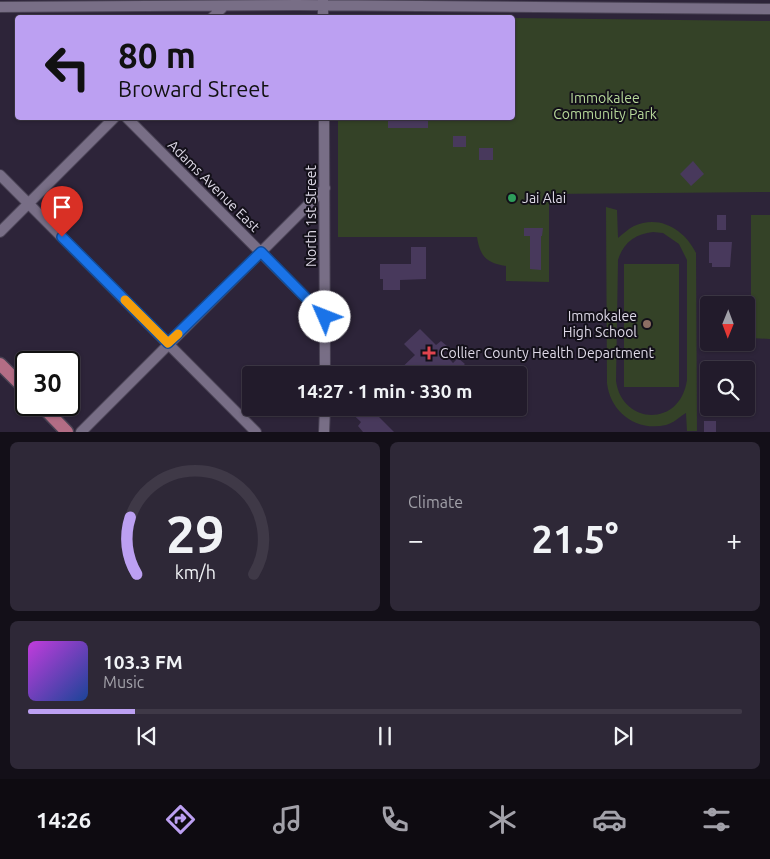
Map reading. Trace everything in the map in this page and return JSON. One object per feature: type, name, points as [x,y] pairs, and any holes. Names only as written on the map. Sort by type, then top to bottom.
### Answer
[{"type":"main road","points":[[0,364],[15,379]]},
{"type":"main road","points":[[50,416],[61,429]]},
{"type":"street","points":[[0,8],[430,3],[670,4],[770,9]]},
{"type":"street","points":[[215,15],[224,6]]},
{"type":"street","points":[[0,232],[112,120]]},
{"type":"street","name":"Adams Avenue East","points":[[128,120],[325,317]]},
{"type":"street","name":"North 1st Street","points":[[324,120],[325,366]]},
{"type":"street","points":[[0,175],[256,432]]},
{"type":"street","points":[[80,432],[325,188]]},
{"type":"street","points":[[324,432],[325,416]]},
{"type":"green space","name":"Immokalee Community Park","points":[[515,18],[770,21],[770,192],[549,194],[549,282],[506,281],[506,266],[493,263],[485,258],[477,237],[338,237],[338,120],[515,120]]},
{"type":"green space","points":[[606,207],[617,210],[618,238],[634,226],[653,222],[662,223],[671,226],[685,237],[696,253],[697,431],[687,431],[686,413],[666,425],[644,425],[634,422],[626,417],[613,402],[607,383]],"holes":[[[653,232],[663,233],[679,244],[687,260],[687,380],[682,396],[674,407],[663,413],[651,415],[639,413],[629,406],[620,396],[616,381],[618,260],[623,249],[635,237]]]},
{"type":"green space","points":[[751,215],[770,215],[770,339],[755,338],[755,296],[751,296]]},
{"type":"green space","points":[[624,264],[679,264],[679,387],[624,387]]},
{"type":"building","points":[[388,120],[428,120],[428,128],[388,128]]},
{"type":"building","points":[[453,136],[466,136],[466,147],[453,147]]},
{"type":"building","points":[[479,148],[493,148],[493,160],[479,160]]},
{"type":"building","points":[[693,161],[704,174],[691,186],[680,174]]},
{"type":"building","points":[[717,215],[726,215],[726,230],[717,230]]},
{"type":"building","points":[[524,228],[543,228],[541,236],[541,270],[530,269],[530,236],[524,236]]},
{"type":"building","points":[[709,242],[732,242],[730,267],[712,267],[712,263],[709,263]]},
{"type":"building","points":[[411,247],[426,247],[426,279],[400,280],[400,290],[383,290],[383,279],[380,279],[380,264],[411,264]]},
{"type":"building","name":"Collier County Health Department","points":[[420,329],[436,345],[441,341],[447,346],[442,351],[453,363],[458,358],[465,364],[463,366],[403,366],[415,355],[404,344]]},
{"type":"building","points":[[355,416],[378,416],[394,432],[363,432],[358,426],[361,422]]},
{"type":"building","points":[[704,421],[716,421],[716,432],[704,432]]},
{"type":"slow traffic","points":[[125,300],[168,343],[178,334]]},
{"type":"place","name":"Jai Alai","points":[[512,198]]},
{"type":"place","name":"Immokalee High School","points":[[647,324]]},
{"type":"place","name":"Collier County Health Department","points":[[429,353]]},
{"type":"route","points":[[62,237],[168,343],[261,252],[325,317]]}]
